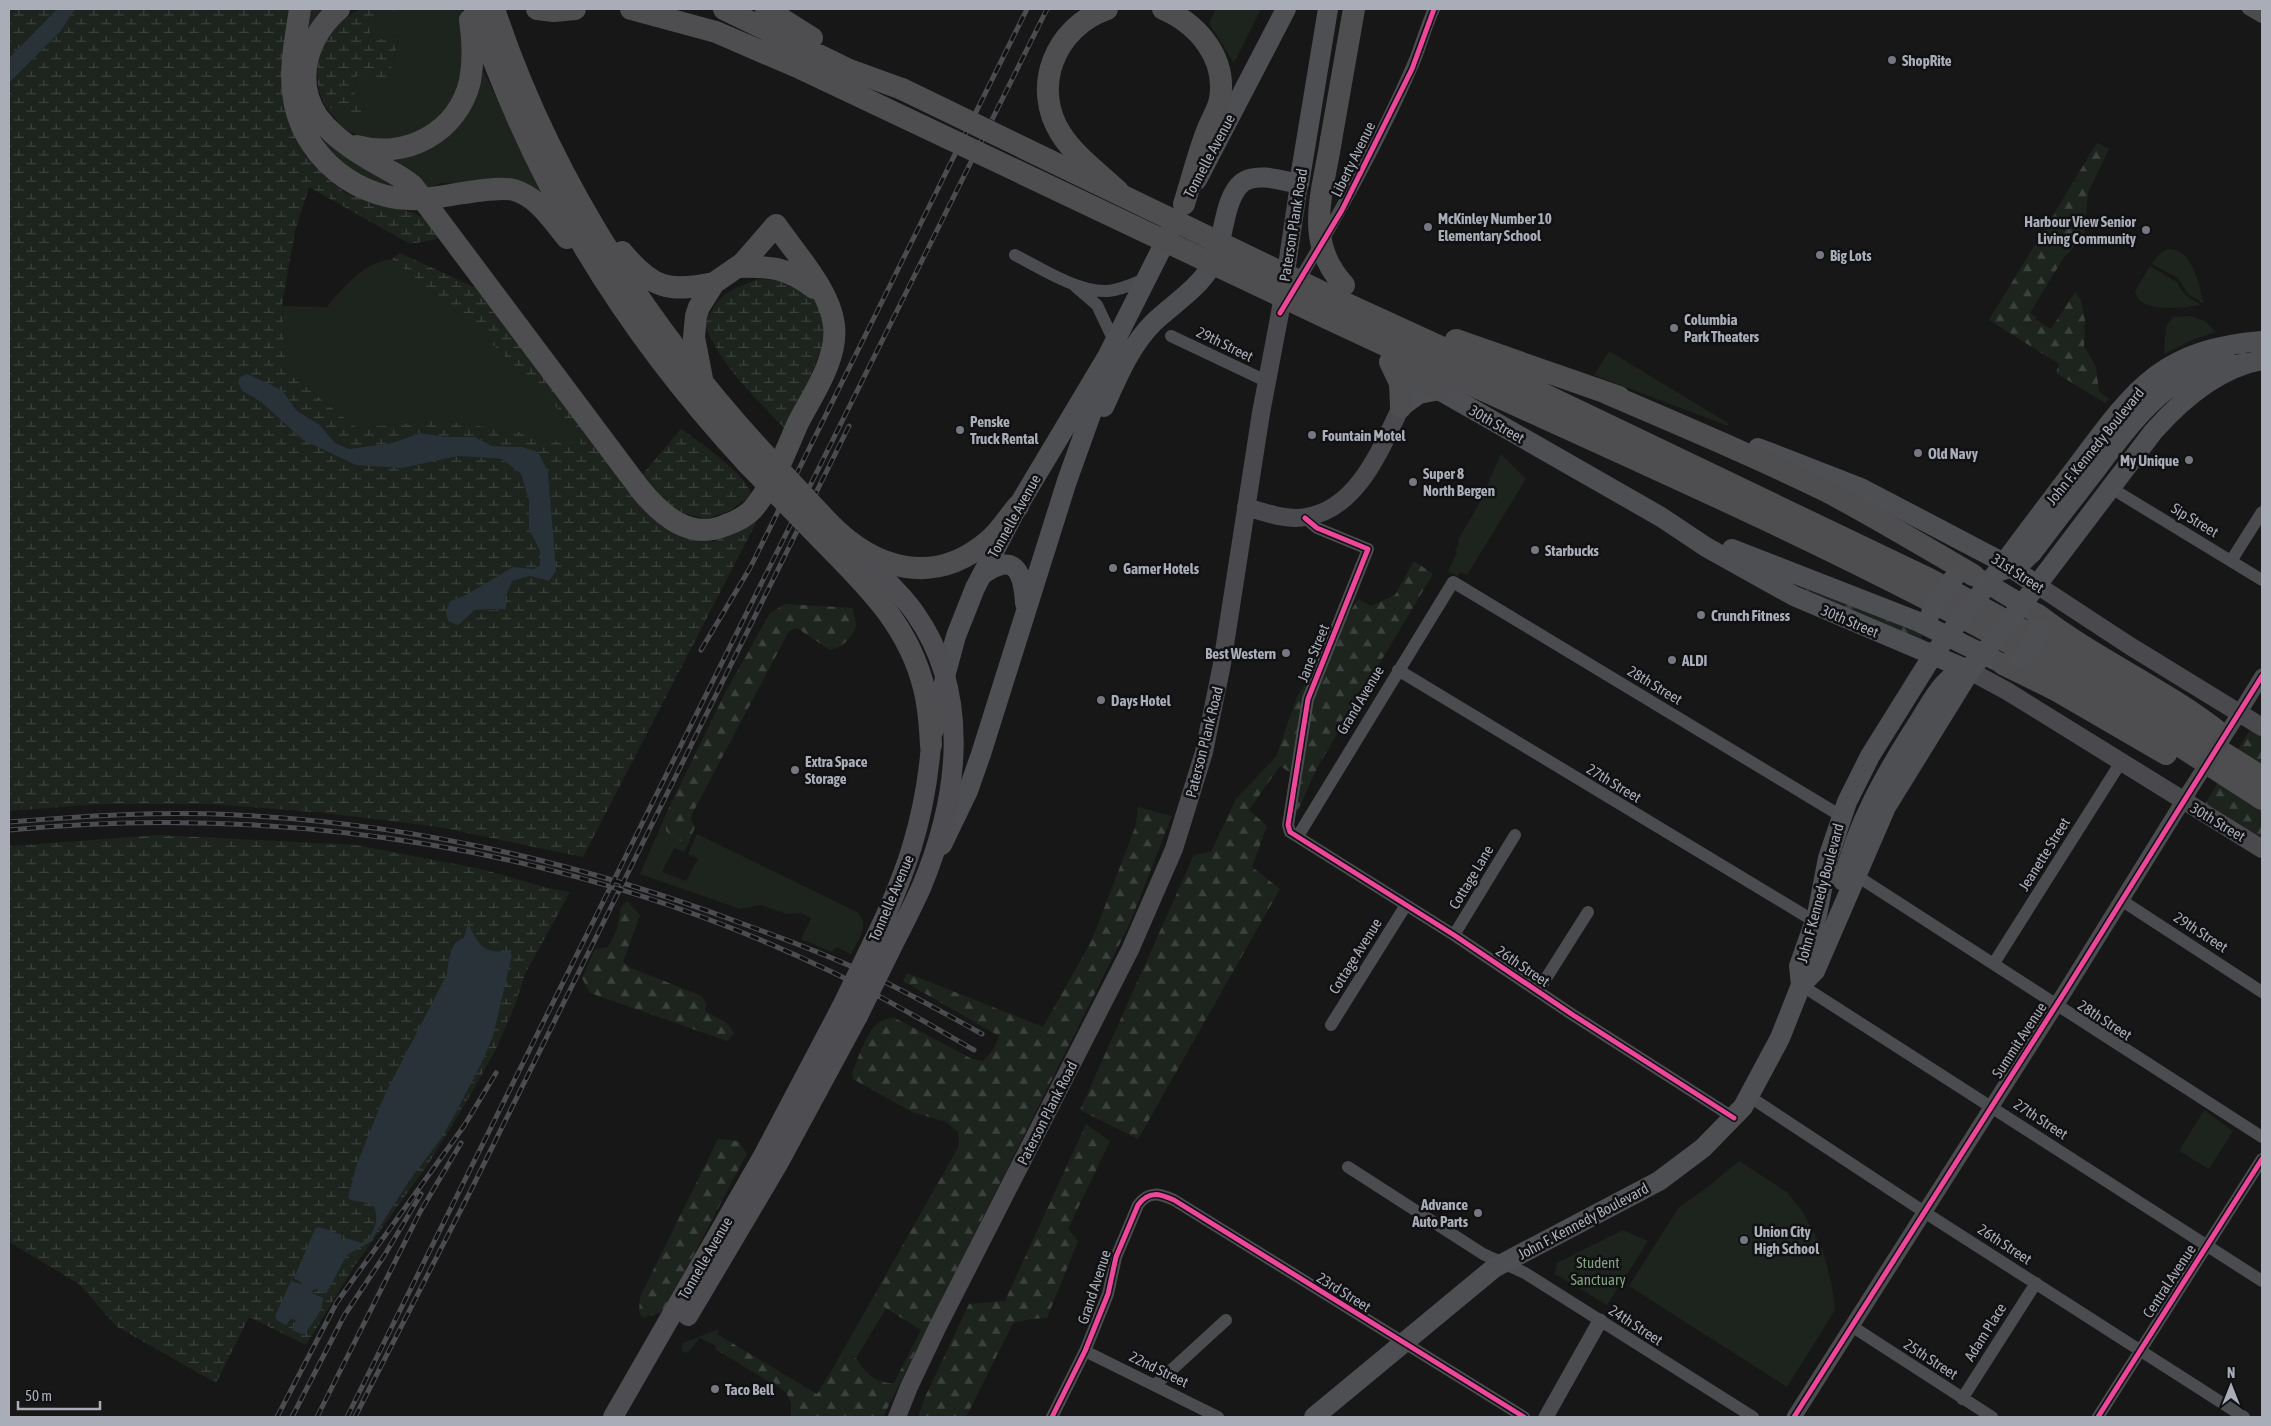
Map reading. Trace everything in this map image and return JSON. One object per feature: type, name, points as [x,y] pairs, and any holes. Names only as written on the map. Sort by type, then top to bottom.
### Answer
[{"type":"highway","points":[[300,9],[294,48],[293,92],[299,119],[311,143],[331,167],[358,186],[387,196],[422,199],[504,189],[522,194],[543,209],[607,287],[648,346],[691,401],[752,455],[915,612],[932,641],[946,673],[954,732],[953,774],[945,812],[920,888]]},
{"type":"highway","points":[[339,9],[329,18],[314,38],[305,72],[308,93],[316,114],[333,134],[364,157],[406,180],[640,489],[656,509],[679,526],[700,531],[719,528],[738,520],[751,511],[759,500],[826,367],[833,347],[833,319],[826,297],[772,230]]},
{"type":"highway","points":[[344,142],[368,149],[400,150],[431,136],[449,120],[466,92],[472,69],[473,43],[468,9]]},
{"type":"highway","points":[[475,9],[497,69],[530,145],[558,200],[607,287]]},
{"type":"highway","points":[[494,9],[526,93],[580,202],[632,289],[703,384],[752,455]]},
{"type":"highway","points":[[540,9],[554,11],[575,9]]},
{"type":"highway","points":[[631,9],[704,28],[780,38],[848,69],[902,89],[1336,301],[1450,376],[1603,443],[1984,629],[2257,789]]},
{"type":"highway","points":[[724,9],[780,38],[1336,301],[1540,392],[1929,579],[2058,649],[2257,789]]},
{"type":"highway","points":[[766,9],[780,38]]},
{"type":"highway","points":[[1107,9],[1084,21],[1070,32],[1060,45],[1049,72],[1048,93],[1055,122],[1068,144],[1128,200]]},
{"type":"highway","points":[[1163,9],[1178,16],[1197,31],[1215,57],[1221,82],[1220,101],[1207,130],[1184,204]]},
{"type":"highway","points":[[1354,9],[1331,140],[1318,232],[1336,301],[1390,362],[1400,383],[1401,407]]},
{"type":"highway","points":[[580,202],[635,268],[650,281],[676,288],[696,287],[714,283],[738,267],[772,230]]},
{"type":"highway","points":[[772,230],[765,243],[764,255],[769,264],[799,277],[826,297]]},
{"type":"highway","points":[[738,267],[776,268]]},
{"type":"highway","points":[[703,384],[695,346],[694,327],[699,307],[714,283]]},
{"type":"highway","points":[[1393,326],[1443,335],[1606,393],[1676,415],[1758,448]]},
{"type":"highway","points":[[1390,362],[1439,390]]},
{"type":"highway","points":[[1606,393],[1809,483],[1868,514],[1964,576]]},
{"type":"highway","points":[[832,534],[869,556],[887,563],[913,567],[934,567],[962,558],[981,547],[990,540],[1018,506]]},
{"type":"highway","points":[[832,534],[903,634],[916,662],[924,689],[931,745]]},
{"type":"highway","points":[[2039,621],[2060,631],[2172,698],[2212,726],[2262,770]]},
{"type":"highway","points":[[2011,662],[2186,766],[2257,789]]},
{"type":"highway","name":"Tonnelle Avenue","points":[[880,948],[908,862],[926,789],[931,745]]},
{"type":"highway","name":"Tonnelle Avenue","points":[[629,1417],[806,1096],[880,948],[920,888]]},
{"type":"highway","name":"Tonnelle Avenue","points":[[613,1417],[770,1160]]},
{"type":"main road","name":"Tonnelle Avenue","points":[[931,745],[946,673],[961,621],[982,575],[1018,506],[1110,349],[1286,9]]},
{"type":"main road","name":"Paterson Plank Road","points":[[897,1417],[938,1326],[1130,950],[1174,849],[1204,752],[1222,664],[1266,381],[1280,312],[1328,9]]},
{"type":"main road","points":[[1080,444],[1103,408],[1135,343],[1153,322],[1198,284],[1208,271],[1219,247],[1231,199],[1238,187],[1249,179],[1256,178],[1299,184]]},
{"type":"main road","points":[[1821,922],[1865,791],[1934,673],[1939,654],[1939,645],[1931,620],[1936,601],[1964,576],[2002,572],[2019,565],[2027,558],[2134,419],[2160,393],[2200,367],[2262,342]]},
{"type":"main road","name":"John F. Kennedy Boulevard","points":[[2004,563],[2112,419],[2149,380],[2193,355],[2226,345],[2262,342]]},
{"type":"main road","name":"Tonnelle Avenue","points":[[920,888],[972,783],[1026,610],[1095,403],[1110,349]]},
{"type":"main road","points":[[2037,585],[2173,410],[2206,385],[2254,362]]},
{"type":"main road","points":[[1821,922],[1846,870],[1866,813],[1892,763],[1916,725],[1943,685],[1955,674],[1978,664],[2011,662],[2028,652],[2039,621],[2032,587],[2034,574],[2040,560],[2145,421],[2167,400],[2203,376],[2216,369],[2254,362]]},
{"type":"main road","points":[[1246,507],[1282,516],[1305,518],[1328,510],[1357,484],[1373,462],[1401,407],[1419,394],[1439,390]]},
{"type":"main road","name":"30th Street","points":[[1439,390],[1661,517],[1706,547],[1794,596],[1933,655],[2007,691],[2121,762],[2186,797],[2262,849]]},
{"type":"main road","name":"31st Street","points":[[1758,448],[1861,488],[2004,563],[2237,716],[2262,727]]},
{"type":"main road","points":[[1661,517],[1770,565],[1931,620],[2011,662]]},
{"type":"main road","name":"John F Kennedy Boulevard","points":[[1801,985],[1815,971],[1825,872],[1841,816],[1870,756],[1933,655],[2004,563]]},
{"type":"main road","points":[[982,575],[1000,566],[1012,566],[1017,569],[1023,579],[1026,610]]},
{"type":"main road","points":[[1964,576],[2039,621]]},
{"type":"main road","name":"John F Kennedy Boulevard","points":[[1821,922],[1857,876],[1894,791],[1970,672],[2037,585]]},
{"type":"main road","name":"John F. Kennedy Boulevard","points":[[1314,1417],[1460,1295],[1502,1264],[1660,1181],[1684,1164],[1734,1118],[1750,1097],[1780,1038],[1801,985]]},
{"type":"street","name":"Liberty Avenue","points":[[1280,312],[1342,210],[1412,69],[1434,9]]},
{"type":"street","points":[[2248,9],[2262,17]]},
{"type":"street","points":[[1015,255],[1070,283],[1100,291],[1108,291],[1145,280]]},
{"type":"street","points":[[1070,283],[1097,305],[1110,349]]},
{"type":"street","name":"29th Street","points":[[1171,336],[1266,381]]},
{"type":"street","name":"Sip Street","points":[[2111,488],[2262,580]]},
{"type":"street","points":[[2231,561],[2262,512]]},
{"type":"street","name":"Jane Street","points":[[1298,836],[1290,832],[1288,825],[1308,699],[1368,550],[1317,528],[1305,518]]},
{"type":"street","name":"Grand Avenue","points":[[1298,836],[1453,582]]},
{"type":"street","name":"28th Street","points":[[1453,582],[1841,816]]},
{"type":"street","name":"27th Street","points":[[1398,670],[1821,922]]},
{"type":"street","name":"Summit Avenue","points":[[1794,1417],[2057,1004],[2262,676]]},
{"type":"street","name":"Jeanette Street","points":[[1994,963],[2121,762]]},
{"type":"street","name":"26th Street","points":[[1298,836],[1454,935],[1734,1118]]},
{"type":"street","name":"Cottage Lane","points":[[1454,935],[1515,836]]},
{"type":"street","name":"28th Street","points":[[1857,876],[2262,1137]]},
{"type":"street","name":"29th Street","points":[[2121,900],[2262,992]]},
{"type":"street","name":"Cottage Avenue","points":[[1331,1025],[1406,905]]},
{"type":"street","points":[[1538,991],[1588,912]]},
{"type":"street","name":"27th Street","points":[[1801,985],[1820,994],[1991,1107],[2262,1281]]},
{"type":"street","name":"26th Street","points":[[1750,1097],[2241,1417]]},
{"type":"street","name":"Central Avenue","points":[[2098,1417],[2262,1159]]},
{"type":"street","name":"24th Street","points":[[1348,1168],[1483,1254],[1525,1273],[1753,1417]]},
{"type":"street","name":"Grand Avenue","points":[[1052,1417],[1085,1351],[1108,1294],[1116,1257],[1138,1204],[1150,1194]]},
{"type":"street","name":"23rd Street","points":[[1150,1194],[1160,1194],[1174,1200],[1524,1417]]},
{"type":"street","name":"Adam Place","points":[[1962,1398],[2036,1283]]},
{"type":"street","points":[[1155,1385],[1226,1320]]},
{"type":"street","points":[[1546,1417],[1600,1321]]},
{"type":"street","name":"25th Street","points":[[1853,1327],[1992,1417]]},
{"type":"street","name":"22nd Street","points":[[1085,1351],[1218,1417]]},
{"type":"green space","points":[[9,9],[57,9],[9,58]]},
{"type":"green space","points":[[75,9],[293,9],[285,99],[303,153],[345,193],[414,213],[435,225],[437,239],[410,244],[309,187],[295,231],[282,305],[286,371],[357,428],[439,420],[534,434],[585,451],[561,412],[473,325],[392,259],[400,253],[485,292],[603,455],[661,526],[713,542],[757,521],[583,857],[439,827],[326,813],[213,804],[99,804],[9,811],[9,83],[60,32]],"holes":[[[282,390],[297,411],[320,425],[335,443],[349,449],[392,443],[420,433],[446,437],[475,437],[492,446],[522,447],[548,472],[555,571],[549,581],[530,576],[512,581],[506,596],[496,610],[475,610],[468,616],[450,601],[464,596],[513,567],[534,569],[540,565],[541,551],[529,529],[529,501],[521,474],[502,459],[458,456],[402,468],[303,440],[261,402],[242,391]]]},
{"type":"green space","points":[[305,9],[329,9],[317,23],[308,38],[302,55],[300,72],[301,90],[314,122],[326,136],[344,151],[404,187],[401,192],[382,188],[349,172],[322,149],[312,134],[304,117],[299,97],[297,75]]},
{"type":"green space","points":[[361,9],[401,9],[368,18],[371,41],[400,35],[385,92],[371,75],[356,76],[355,96],[362,113],[353,117],[340,107],[327,109],[318,81],[318,66],[328,38],[337,26],[348,16]]},
{"type":"green space","points":[[401,9],[462,9],[465,25],[467,66],[448,110],[414,137],[369,140],[344,129],[327,109],[340,107],[355,96],[356,76],[371,74],[385,92],[400,35],[371,41],[368,18]]},
{"type":"green space","points":[[1216,9],[1261,9],[1234,63],[1209,23]]},
{"type":"green space","points":[[484,72],[548,207],[501,183],[441,183],[426,190],[389,156],[401,155],[479,73]]},
{"type":"green space","points":[[2097,143],[2109,149],[2088,192],[2084,236],[2064,257],[2030,313],[2037,317],[2035,319],[2051,329],[2075,292],[2081,301],[2085,320],[2084,346],[2096,367],[2099,392],[2109,399],[2105,403],[2056,373],[2059,364],[1989,320]]},
{"type":"green space","points":[[2167,249],[2176,250],[2189,261],[2197,278],[2204,304],[2188,294],[2178,278],[2152,264],[2159,254]]},
{"type":"green space","points":[[392,259],[473,325],[561,412],[585,451],[534,434],[439,420],[357,428],[286,371],[282,306],[327,307],[355,276],[372,265]]},
{"type":"green space","points":[[2150,266],[2177,282],[2181,290],[2189,298],[2202,305],[2174,308],[2153,307],[2138,299],[2135,291]]},
{"type":"green space","points":[[759,279],[788,281],[815,297],[825,315],[826,338],[788,432],[730,369],[720,355],[705,325],[714,306],[725,294]]},
{"type":"green space","points":[[2191,316],[2205,321],[2216,332],[2190,341],[2164,354],[2166,326],[2173,317]]},
{"type":"green space","points":[[1609,351],[1728,423],[1728,426],[1594,375]]},
{"type":"green space","points":[[681,429],[732,469],[748,487],[751,495],[729,511],[706,519],[673,510],[642,475]]},
{"type":"green space","points":[[1501,454],[1526,479],[1467,575],[1460,572],[1457,576],[1448,571],[1457,553],[1455,551],[1459,543],[1458,540],[1479,504]]},
{"type":"green space","points":[[1414,561],[1433,574],[1318,766],[1294,819],[1291,773],[1280,766],[1249,810],[1267,826],[1252,867],[1280,889],[1138,1139],[1080,1110],[1194,855],[1211,852],[1236,799],[1276,757],[1297,697],[1358,599],[1371,606],[1395,595]]},
{"type":"green space","points":[[1767,572],[1921,633],[1922,638],[1919,642],[1879,626]]},
{"type":"green space","points":[[785,604],[853,608],[856,623],[855,629],[846,642],[830,650],[797,628],[789,631],[692,814],[691,820],[695,827],[688,844],[676,839],[666,831],[666,814],[725,693],[770,613]]},
{"type":"green space","points":[[2251,728],[2262,735],[2262,839],[2205,804]]},
{"type":"green space","points":[[1138,807],[1172,816],[1129,925],[883,1417],[791,1417],[791,1403],[786,1392],[715,1349],[716,1346],[727,1340],[817,1394],[830,1373],[849,1357],[856,1358],[867,1373],[876,1379],[882,1382],[894,1383],[921,1330],[879,1304],[875,1294],[959,1146],[958,1132],[946,1122],[912,1112],[853,1079],[854,1068],[869,1034],[881,1021],[895,1018],[972,1059],[983,1061],[993,1050],[999,1036],[903,981],[907,973],[1043,1027],[1092,940],[1136,825]]},
{"type":"green space","points":[[666,814],[669,829],[679,839],[688,844],[685,852],[674,848],[662,872],[686,881],[698,859],[688,854],[697,834],[857,912],[863,922],[863,927],[860,938],[851,954],[836,947],[832,952],[801,939],[811,918],[801,913],[787,914],[760,905],[740,909],[640,874]]},
{"type":"green space","points":[[160,835],[356,845],[481,869],[544,887],[570,892],[525,974],[515,1005],[495,1051],[464,1106],[429,1163],[355,1265],[306,1345],[249,1317],[216,1383],[116,1326],[79,1284],[9,1242],[9,846]]},
{"type":"green space","points":[[627,901],[640,915],[623,962],[631,968],[702,996],[706,1004],[705,1011],[727,1023],[734,1033],[727,1041],[590,993],[582,978],[595,949],[608,947],[617,930],[621,907]]},
{"type":"green space","points":[[2204,1110],[2233,1131],[2209,1169],[2179,1151]]},
{"type":"green space","points":[[1086,1124],[1110,1141],[1068,1229],[1078,1241],[1047,1318],[1013,1323],[966,1417],[918,1417],[925,1397],[969,1304],[1005,1301]]},
{"type":"green space","points":[[718,1139],[738,1141],[747,1153],[667,1306],[663,1312],[643,1318],[639,1312],[640,1297]]},
{"type":"green space","points":[[1739,1161],[1787,1192],[1803,1212],[1823,1251],[1832,1287],[1835,1310],[1787,1387],[1629,1286],[1679,1207],[1709,1186]]},
{"type":"green space","name":"Student Sanctuary","points":[[1623,1230],[1648,1241],[1607,1305],[1555,1274],[1557,1263]]},
{"type":"green space","points":[[875,1294],[879,1304],[886,1309],[856,1358],[849,1357],[830,1373]]},
{"type":"green space","points":[[719,1329],[717,1334],[727,1340],[716,1346],[700,1338],[689,1351],[686,1353],[682,1351],[682,1345],[685,1342]]},
{"type":"shaded area","points":[[57,9],[75,9],[60,32],[9,83],[9,58]]},
{"type":"shaded area","points":[[247,374],[282,390],[297,411],[320,425],[335,443],[349,449],[392,443],[420,433],[446,437],[475,437],[492,446],[522,447],[538,452],[548,472],[556,571],[549,581],[530,576],[512,581],[506,596],[506,609],[475,610],[458,625],[448,621],[446,611],[450,601],[464,596],[513,567],[534,569],[540,565],[540,551],[529,529],[529,501],[521,474],[502,459],[458,456],[402,468],[356,465],[303,440],[261,402],[242,391],[238,382],[240,377]]},
{"type":"shaded area","points":[[468,923],[482,946],[493,951],[509,951],[512,955],[493,1036],[483,1060],[440,1140],[411,1178],[370,1242],[347,1255],[326,1294],[316,1289],[313,1290],[312,1293],[323,1298],[323,1303],[319,1313],[305,1334],[301,1334],[292,1330],[296,1320],[291,1319],[286,1325],[278,1321],[275,1316],[291,1281],[307,1286],[294,1278],[315,1229],[319,1227],[342,1235],[341,1240],[344,1242],[349,1239],[361,1243],[373,1232],[376,1214],[373,1204],[351,1200],[348,1197],[357,1164],[385,1094],[447,974],[453,947],[459,940],[464,938]]},
{"type":"railway","points":[[701,650],[750,568],[1027,9]]},
{"type":"railway","points":[[347,1417],[1047,9]]},
{"type":"railway","points":[[355,1417],[473,1186],[849,426]]},
{"type":"railway","points":[[9,822],[123,815],[237,815],[301,819],[365,827],[492,849],[616,881],[775,936],[883,981],[982,1034]]},
{"type":"railway","points":[[9,830],[115,823],[220,824],[326,831],[430,845],[534,866],[635,894],[735,929],[850,981],[974,1050]]},
{"type":"railway","points":[[277,1417],[337,1302],[464,1126],[496,1073]]},
{"type":"railway","points":[[317,1417],[420,1212],[461,1143]]},
{"type":"railway","points":[[292,1417],[344,1316],[384,1256],[421,1194]]},
{"type":"cycle path","points":[[1280,313],[1342,210],[1412,69],[1434,9]]},
{"type":"cycle path","points":[[1305,518],[1317,528],[1368,549],[1308,699],[1288,825],[1290,832],[1454,935],[1573,1015],[1734,1118]]},
{"type":"cycle path","points":[[1794,1417],[2064,993],[2262,676]]},
{"type":"cycle path","points":[[2098,1417],[2262,1159]]},
{"type":"cycle path","points":[[1052,1417],[1085,1351],[1108,1294],[1116,1257],[1138,1205],[1142,1200],[1151,1195],[1164,1196],[1174,1200],[1524,1417]]},
{"type":"place","name":"ShopRite","points":[[1892,60]]},
{"type":"place","name":"McKinley Number 10 Elementary School","points":[[1428,227]]},
{"type":"place","name":"Harbour View Senior Living Community","points":[[2146,230]]},
{"type":"place","name":"Big Lots","points":[[1820,255]]},
{"type":"place","name":"Columbia Park Theaters","points":[[1674,328]]},
{"type":"place","name":"Penske Truck Rental","points":[[960,430]]},
{"type":"place","name":"Fountain Motel","points":[[1312,435]]},
{"type":"place","name":"Old Navy","points":[[1918,453]]},
{"type":"place","name":"My Unique","points":[[2189,460]]},
{"type":"place","name":"Super 8 North Bergen","points":[[1413,482]]},
{"type":"place","name":"Starbucks","points":[[1535,550]]},
{"type":"place","name":"Garner Hotels","points":[[1113,568]]},
{"type":"place","name":"Crunch Fitness","points":[[1701,615]]},
{"type":"place","name":"Best Western","points":[[1286,653]]},
{"type":"place","name":"ALDI","points":[[1672,660]]},
{"type":"place","name":"Days Hotel","points":[[1101,700]]},
{"type":"place","name":"Extra Space Storage","points":[[795,770]]},
{"type":"place","name":"Advance Auto Parts","points":[[1478,1213]]},
{"type":"place","name":"Union City High School","points":[[1744,1240]]},
{"type":"place","name":"Taco Bell","points":[[715,1389]]}]
